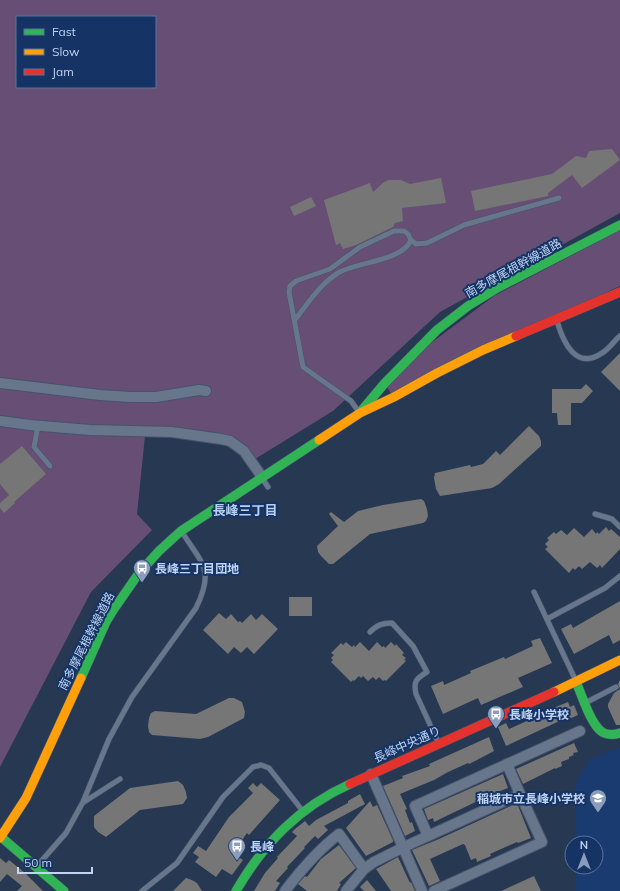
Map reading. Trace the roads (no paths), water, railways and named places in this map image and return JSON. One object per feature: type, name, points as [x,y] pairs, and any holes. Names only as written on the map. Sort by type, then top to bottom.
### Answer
[{"type":"main road","name":"南多摩尾根幹線道路","points":[[360,413],[384,384],[432,336],[468,306],[499,287],[620,224]]},
{"type":"main road","name":"南多摩尾根幹線道路","points":[[1,838],[26,798],[96,644],[116,606],[137,575],[154,556],[181,531],[360,413],[394,397],[437,372],[483,350],[620,292]]},
{"type":"main road","name":"長峰中央通り","points":[[236,891],[258,857],[273,838],[303,811],[331,792],[576,682],[620,660]]},
{"type":"main road","points":[[576,682],[593,720],[602,732],[614,735],[620,733]]},
{"type":"main road","points":[[1,838],[64,891]]},
{"type":"street","points":[[0,383],[100,395],[130,397],[156,397],[206,390]]},
{"type":"street","points":[[0,421],[90,430],[172,432],[221,438],[244,451],[262,477]]},
{"type":"street","points":[[428,836],[415,806],[580,731]]},
{"type":"street","points":[[434,891],[542,842],[507,764]]},
{"type":"street","points":[[370,774],[404,847],[422,891]]},
{"type":"street","points":[[346,891],[364,869],[374,862],[520,794]]},
{"type":"street","points":[[285,891],[305,865],[339,834],[364,869]]},
{"type":"lane","points":[[360,413],[351,401],[303,367],[289,292],[290,286],[296,281],[330,269],[360,247],[394,232],[404,231],[416,244],[427,243],[464,225],[559,198]]},
{"type":"lane","points":[[295,320],[318,290],[339,273],[400,253],[409,246],[411,240]]},
{"type":"lane","points":[[556,320],[568,349],[578,357],[595,357],[603,352],[620,336]]},
{"type":"lane","points":[[38,426],[34,446],[50,466]]},
{"type":"lane","points":[[262,477],[268,487]]},
{"type":"lane","points":[[595,514],[612,519],[620,527]]},
{"type":"lane","points":[[36,866],[66,833],[83,802],[109,739],[132,697],[196,608],[203,593],[205,568],[200,558],[181,531]]},
{"type":"lane","points":[[548,619],[605,588],[620,576]]},
{"type":"lane","points":[[534,592],[548,619],[576,682]]},
{"type":"lane","points":[[370,632],[382,623],[392,623],[413,646],[427,672],[416,681],[414,686],[439,743]]},
{"type":"lane","points":[[586,703],[616,687]]},
{"type":"lane","points":[[142,891],[177,863],[223,797],[253,767],[261,765],[269,768],[303,811]]},
{"type":"lane","points":[[83,802],[120,779]]},
{"type":"place","name":"長峰三丁目団地","points":[[142,583]]},
{"type":"place","name":"長峰小学校","points":[[496,729]]},
{"type":"place","name":"稲城市立長峰小学校","points":[[598,813]]},
{"type":"place","name":"長峰","points":[[237,861]]},
{"type":"district","name":"長峰三丁目","points":[[245,510]]}]
